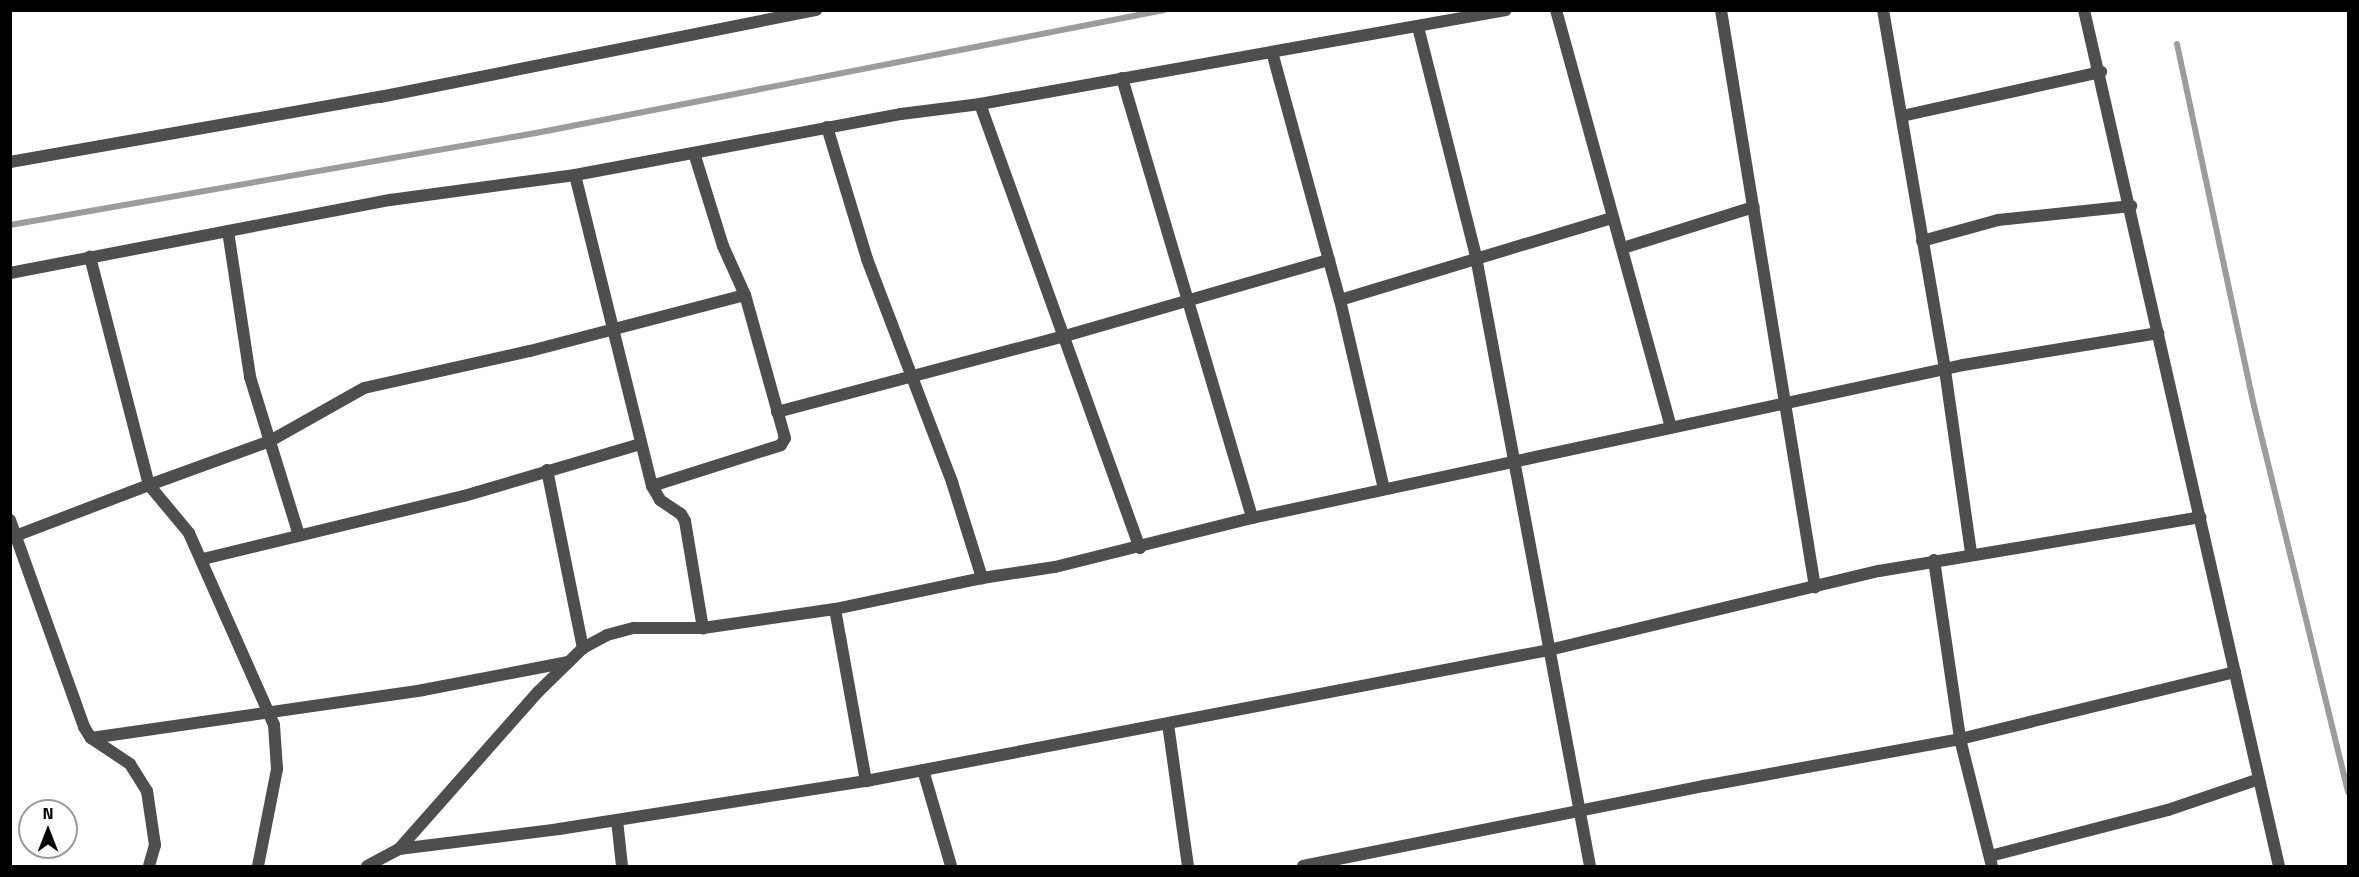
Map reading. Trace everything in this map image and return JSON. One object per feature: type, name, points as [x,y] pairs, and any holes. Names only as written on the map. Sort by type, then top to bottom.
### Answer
[{"type":"street","points":[[10,162],[380,97],[816,10]]},
{"type":"street","points":[[10,273],[390,200],[575,175],[827,128],[980,104],[1506,10]]},
{"type":"street","points":[[1556,10],[1671,427]]},
{"type":"street","points":[[1721,10],[1754,207],[1783,404],[1815,587]]},
{"type":"street","points":[[1883,10],[1945,370],[1971,553]]},
{"type":"street","points":[[2084,10],[2101,72],[2279,867]]},
{"type":"street","points":[[1418,27],[1476,257],[1590,867]]},
{"type":"street","points":[[1272,52],[1340,300],[1384,489]]},
{"type":"street","points":[[1902,116],[2101,72]]},
{"type":"street","points":[[1122,78],[1252,518]]},
{"type":"street","points":[[980,104],[1140,548]]},
{"type":"street","points":[[827,128],[867,259],[952,482],[982,578]]},
{"type":"street","points":[[652,486],[781,445],[785,438],[745,295],[723,246],[694,153]]},
{"type":"street","points":[[575,175],[652,486],[660,500],[681,514],[685,521],[703,628]]},
{"type":"street","points":[[1922,241],[1987,222],[2131,206]]},
{"type":"street","points":[[1623,248],[1754,207]]},
{"type":"street","points":[[1340,300],[1476,257],[1612,218]]},
{"type":"street","points":[[228,231],[248,370],[299,535]]},
{"type":"street","points":[[90,257],[149,485],[179,519],[203,559],[268,710],[277,740],[277,769],[258,867]]},
{"type":"street","points":[[777,412],[912,373],[1065,336],[1329,260]]},
{"type":"street","points":[[13,537],[270,441],[364,388],[612,330],[745,295]]},
{"type":"street","points":[[367,867],[399,849],[568,662],[583,648],[607,634],[634,628],[703,628],[835,609],[1140,548],[1252,518],[1671,427],[1945,370],[2158,333]]},
{"type":"street","points":[[203,559],[464,496],[641,444]]},
{"type":"street","points":[[547,471],[583,648]]},
{"type":"street","points":[[399,849],[617,820],[866,781],[1550,650],[1934,560],[2200,517]]},
{"type":"street","points":[[10,520],[13,537],[91,738],[130,764],[147,791],[155,845],[149,867]]},
{"type":"street","points":[[1934,560],[1960,739],[1991,861],[2168,810],[2259,779]]},
{"type":"street","points":[[835,609],[866,781]]},
{"type":"street","points":[[91,738],[268,710],[423,690],[568,662]]},
{"type":"street","points":[[1303,867],[1960,739],[2235,672]]},
{"type":"street","points":[[1168,724],[1188,867]]},
{"type":"street","points":[[923,770],[951,867]]},
{"type":"street","points":[[617,820],[622,867]]},
{"type":"waterway","points":[[10,225],[536,133],[1164,10]]},
{"type":"waterway","points":[[2177,44],[2254,406],[2348,792]]}]
